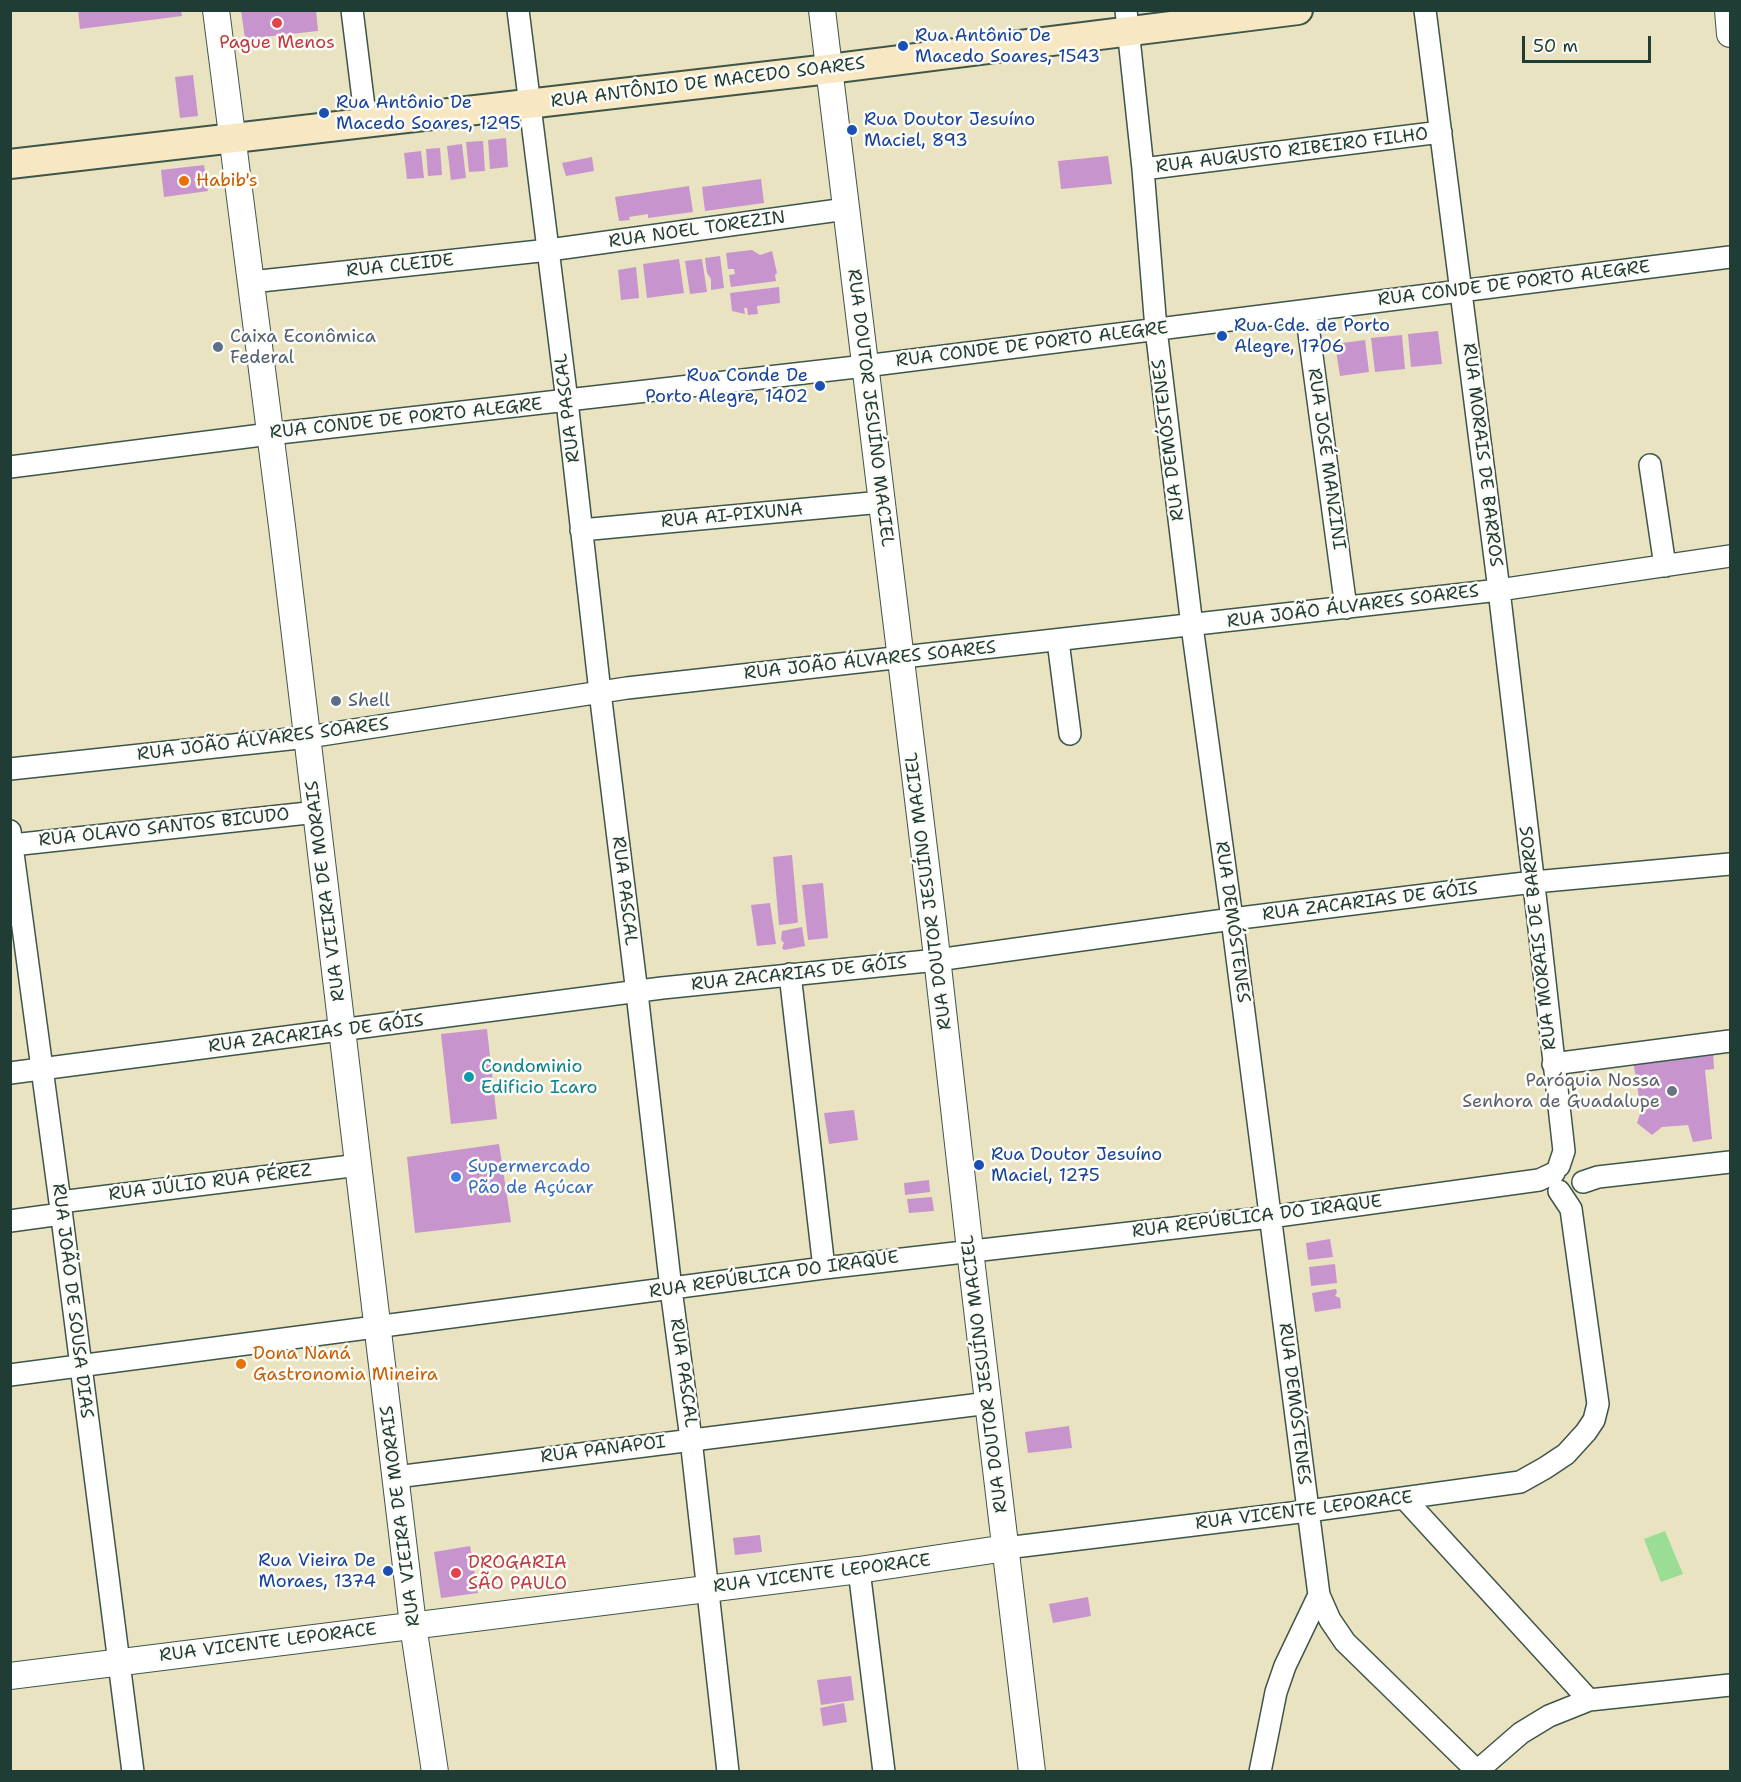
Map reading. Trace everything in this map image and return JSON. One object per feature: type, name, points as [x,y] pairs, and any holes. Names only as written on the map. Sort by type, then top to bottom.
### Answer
[{"type":"main road","name":"RUA ANTÔNIO DE MACEDO SOARES","points":[[10,164],[829,69],[1128,21],[1298,10]]},
{"type":"street","name":"RUA VIEIRA DE MORAIS","points":[[216,10],[308,737],[413,1625],[435,1772]]},
{"type":"street","points":[[351,10],[366,123]]},
{"type":"street","name":"RUA PASCAL","points":[[518,10],[549,250],[671,1289],[691,1439],[728,1772]]},
{"type":"street","name":"RUA DOUTOR JESUÍNO MACIEL","points":[[822,10],[938,960],[1032,1772]]},
{"type":"street","name":"RUA MORAIS DE BARROS","points":[[1425,10],[1499,590],[1568,1176]]},
{"type":"street","points":[[1728,10],[1731,34]]},
{"type":"street","name":"RUA DEMÓSTENES","points":[[1128,21],[1156,329],[1192,626],[1319,1595],[1330,1620],[1345,1642],[1477,1771]]},
{"type":"street","name":"RUA AUGUSTO RIBEIRO FILHO","points":[[1143,169],[1441,132]]},
{"type":"street","name":"RUA NOEL TOREZIN","points":[[549,250],[846,209]]},
{"type":"street","name":"RUA CLEIDE","points":[[251,282],[549,250]]},
{"type":"street","name":"RUA CONDE DE PORTO ALEGRE","points":[[10,467],[270,434],[865,366],[1731,257]]},
{"type":"street","name":"RUA JOSÉ MANZINI","points":[[1306,311],[1346,608]]},
{"type":"street","points":[[1650,465],[1665,566]]},
{"type":"street","name":"RUA AI-PIXUNA","points":[[581,530],[882,502]]},
{"type":"street","name":"RUA JOÃO ÁLVARES SOARES","points":[[10,769],[308,737],[600,692],[1499,590],[1731,556]]},
{"type":"street","points":[[1058,641],[1070,734]]},
{"type":"street","name":"RUA OLAVO SANTOS BICUDO","points":[[11,838],[316,812]]},
{"type":"street","name":"RUA JOÃO DE SOUSA DIAS","points":[[11,838],[133,1772]]},
{"type":"street","name":"RUA ZACARIAS DE GÓIS","points":[[10,1073],[662,988],[938,960],[1232,919],[1534,882],[1731,864]]},
{"type":"street","points":[[790,974],[824,1268]]},
{"type":"street","points":[[1553,1064],[1731,1041]]},
{"type":"street","name":"RUA REPÚBLICA DO IRAQUE","points":[[10,1375],[824,1268],[1270,1217],[1568,1176],[1731,1162]]},
{"type":"street","name":"RUA JÚLIO RUA PÉREZ","points":[[10,1221],[61,1208],[359,1164]]},
{"type":"street","name":"RUA VICENTE LEPORACE","points":[[10,1676],[859,1570],[1006,1548],[1520,1482],[1566,1454],[1594,1420],[1598,1404],[1568,1176]]},
{"type":"street","name":"RUA PANAPOI","points":[[396,1477],[989,1403]]},
{"type":"street","points":[[1404,1498],[1588,1700]]},
{"type":"street","points":[[859,1570],[884,1772]]},
{"type":"street","points":[[1260,1772],[1276,1692],[1285,1666],[1319,1595]]},
{"type":"street","points":[[1477,1771],[1521,1733],[1549,1716],[1588,1700],[1731,1685]]},
{"type":"green space","points":[[1665,1531],[1683,1574],[1661,1582],[1644,1539]]},
{"type":"building","points":[[78,10],[181,10],[182,16],[80,29]]},
{"type":"building","points":[[241,10],[316,10],[318,31],[245,39]]},
{"type":"building","points":[[193,75],[198,116],[180,118],[175,77]]},
{"type":"building","points":[[506,138],[508,167],[490,169],[488,140]]},
{"type":"building","points":[[483,141],[485,171],[469,172],[466,142]]},
{"type":"building","points":[[462,144],[466,178],[451,180],[447,146]]},
{"type":"building","points":[[440,148],[442,175],[428,176],[426,149]]},
{"type":"building","points":[[421,151],[424,178],[407,179],[404,153]]},
{"type":"building","points":[[1108,156],[1112,184],[1061,189],[1058,161]]},
{"type":"building","points":[[592,157],[594,171],[566,176],[562,163]]},
{"type":"building","name":"Habib's","points":[[204,165],[208,191],[164,197],[161,170]]},
{"type":"building","points":[[761,179],[764,203],[705,211],[702,187]]},
{"type":"building","points":[[689,186],[693,212],[648,218],[648,214],[619,221],[615,197]]},
{"type":"building","points":[[752,250],[760,255],[772,251],[777,273],[776,281],[731,287],[729,275],[735,274],[734,269],[728,269],[726,253]]},
{"type":"building","points":[[720,256],[724,288],[711,290],[711,279],[707,273],[705,258]]},
{"type":"building","points":[[679,259],[684,293],[647,298],[643,264]]},
{"type":"building","points":[[702,259],[707,292],[690,294],[685,261]]},
{"type":"building","points":[[636,267],[639,298],[621,300],[618,270]]},
{"type":"building","points":[[779,287],[780,303],[757,306],[758,314],[748,315],[747,308],[744,308],[745,314],[732,311],[730,293]]},
{"type":"building","points":[[1438,331],[1442,364],[1411,367],[1408,334]]},
{"type":"building","points":[[1402,335],[1405,369],[1375,372],[1371,338]]},
{"type":"building","points":[[1365,340],[1369,372],[1340,376],[1335,344]]},
{"type":"building","points":[[792,855],[798,922],[779,925],[773,857]]},
{"type":"building","points":[[823,883],[828,938],[808,940],[802,885]]},
{"type":"building","points":[[770,903],[776,944],[757,946],[751,905]]},
{"type":"building","points":[[802,927],[805,946],[784,950],[782,948],[784,943],[781,940],[782,931]]},
{"type":"building","name":"Condominio Edificio Icaro","points":[[487,1029],[497,1119],[451,1124],[441,1034]]},
{"type":"building","name":"Paróquia Nossa Senhora de Guadalupe","points":[[1713,1051],[1714,1069],[1705,1070],[1712,1139],[1693,1142],[1688,1125],[1662,1127],[1652,1135],[1637,1123],[1641,1111],[1633,1060]]},
{"type":"building","points":[[854,1110],[858,1140],[829,1144],[824,1113]]},
{"type":"building","name":"Supermercado Pão de Açúcar","points":[[499,1144],[511,1222],[415,1233],[407,1157]]},
{"type":"building","points":[[929,1180],[930,1192],[905,1195],[904,1183]]},
{"type":"building","points":[[932,1197],[934,1211],[909,1213],[907,1199]]},
{"type":"building","points":[[1330,1239],[1333,1257],[1308,1260],[1306,1243]]},
{"type":"building","points":[[1335,1264],[1337,1283],[1311,1286],[1309,1267]]},
{"type":"building","points":[[1336,1289],[1335,1296],[1340,1298],[1341,1308],[1315,1312],[1312,1293]]},
{"type":"building","points":[[1069,1426],[1072,1448],[1028,1453],[1025,1432]]},
{"type":"building","points":[[760,1535],[762,1552],[735,1555],[733,1538]]},
{"type":"building","name":"DROGARIA SÃO PAULO","points":[[470,1546],[478,1593],[441,1598],[434,1552]]},
{"type":"building","points":[[1088,1597],[1091,1616],[1053,1623],[1049,1604]]},
{"type":"building","points":[[851,1676],[854,1700],[821,1705],[817,1680]]},
{"type":"building","points":[[844,1703],[847,1722],[823,1726],[820,1708]]},
{"type":"place","name":"Pague Menos","points":[[277,23]]},
{"type":"place","name":"Rua Antônio De Macedo Soares, 1543","points":[[903,46]]},
{"type":"place","name":"Rua Antônio De Macedo Soares, 1295","points":[[324,113]]},
{"type":"place","name":"Rua Doutor Jesuíno Maciel, 893","points":[[852,130]]},
{"type":"place","name":"Habib's","points":[[184,181]]},
{"type":"place","name":"Rua Cde. de Porto Alegre, 1706","points":[[1222,336]]},
{"type":"place","name":"Caixa Econômica Federal","points":[[218,347]]},
{"type":"place","name":"Rua Conde De Porto Alegre, 1402","points":[[820,386]]},
{"type":"place","name":"Shell","points":[[336,701]]},
{"type":"place","name":"Condominio Edificio Icaro","points":[[469,1077]]},
{"type":"place","name":"Paróquia Nossa Senhora de Guadalupe","points":[[1672,1091]]},
{"type":"place","name":"Rua Doutor Jesuíno Maciel, 1275","points":[[979,1165]]},
{"type":"place","name":"Supermercado Pão de Açúcar","points":[[456,1177]]},
{"type":"place","name":"Dona Naná Gastronomia Mineira","points":[[241,1364]]},
{"type":"place","name":"Rua Vieira De Moraes, 1374","points":[[388,1571]]},
{"type":"place","name":"DROGARIA SÃO PAULO","points":[[456,1573]]}]
